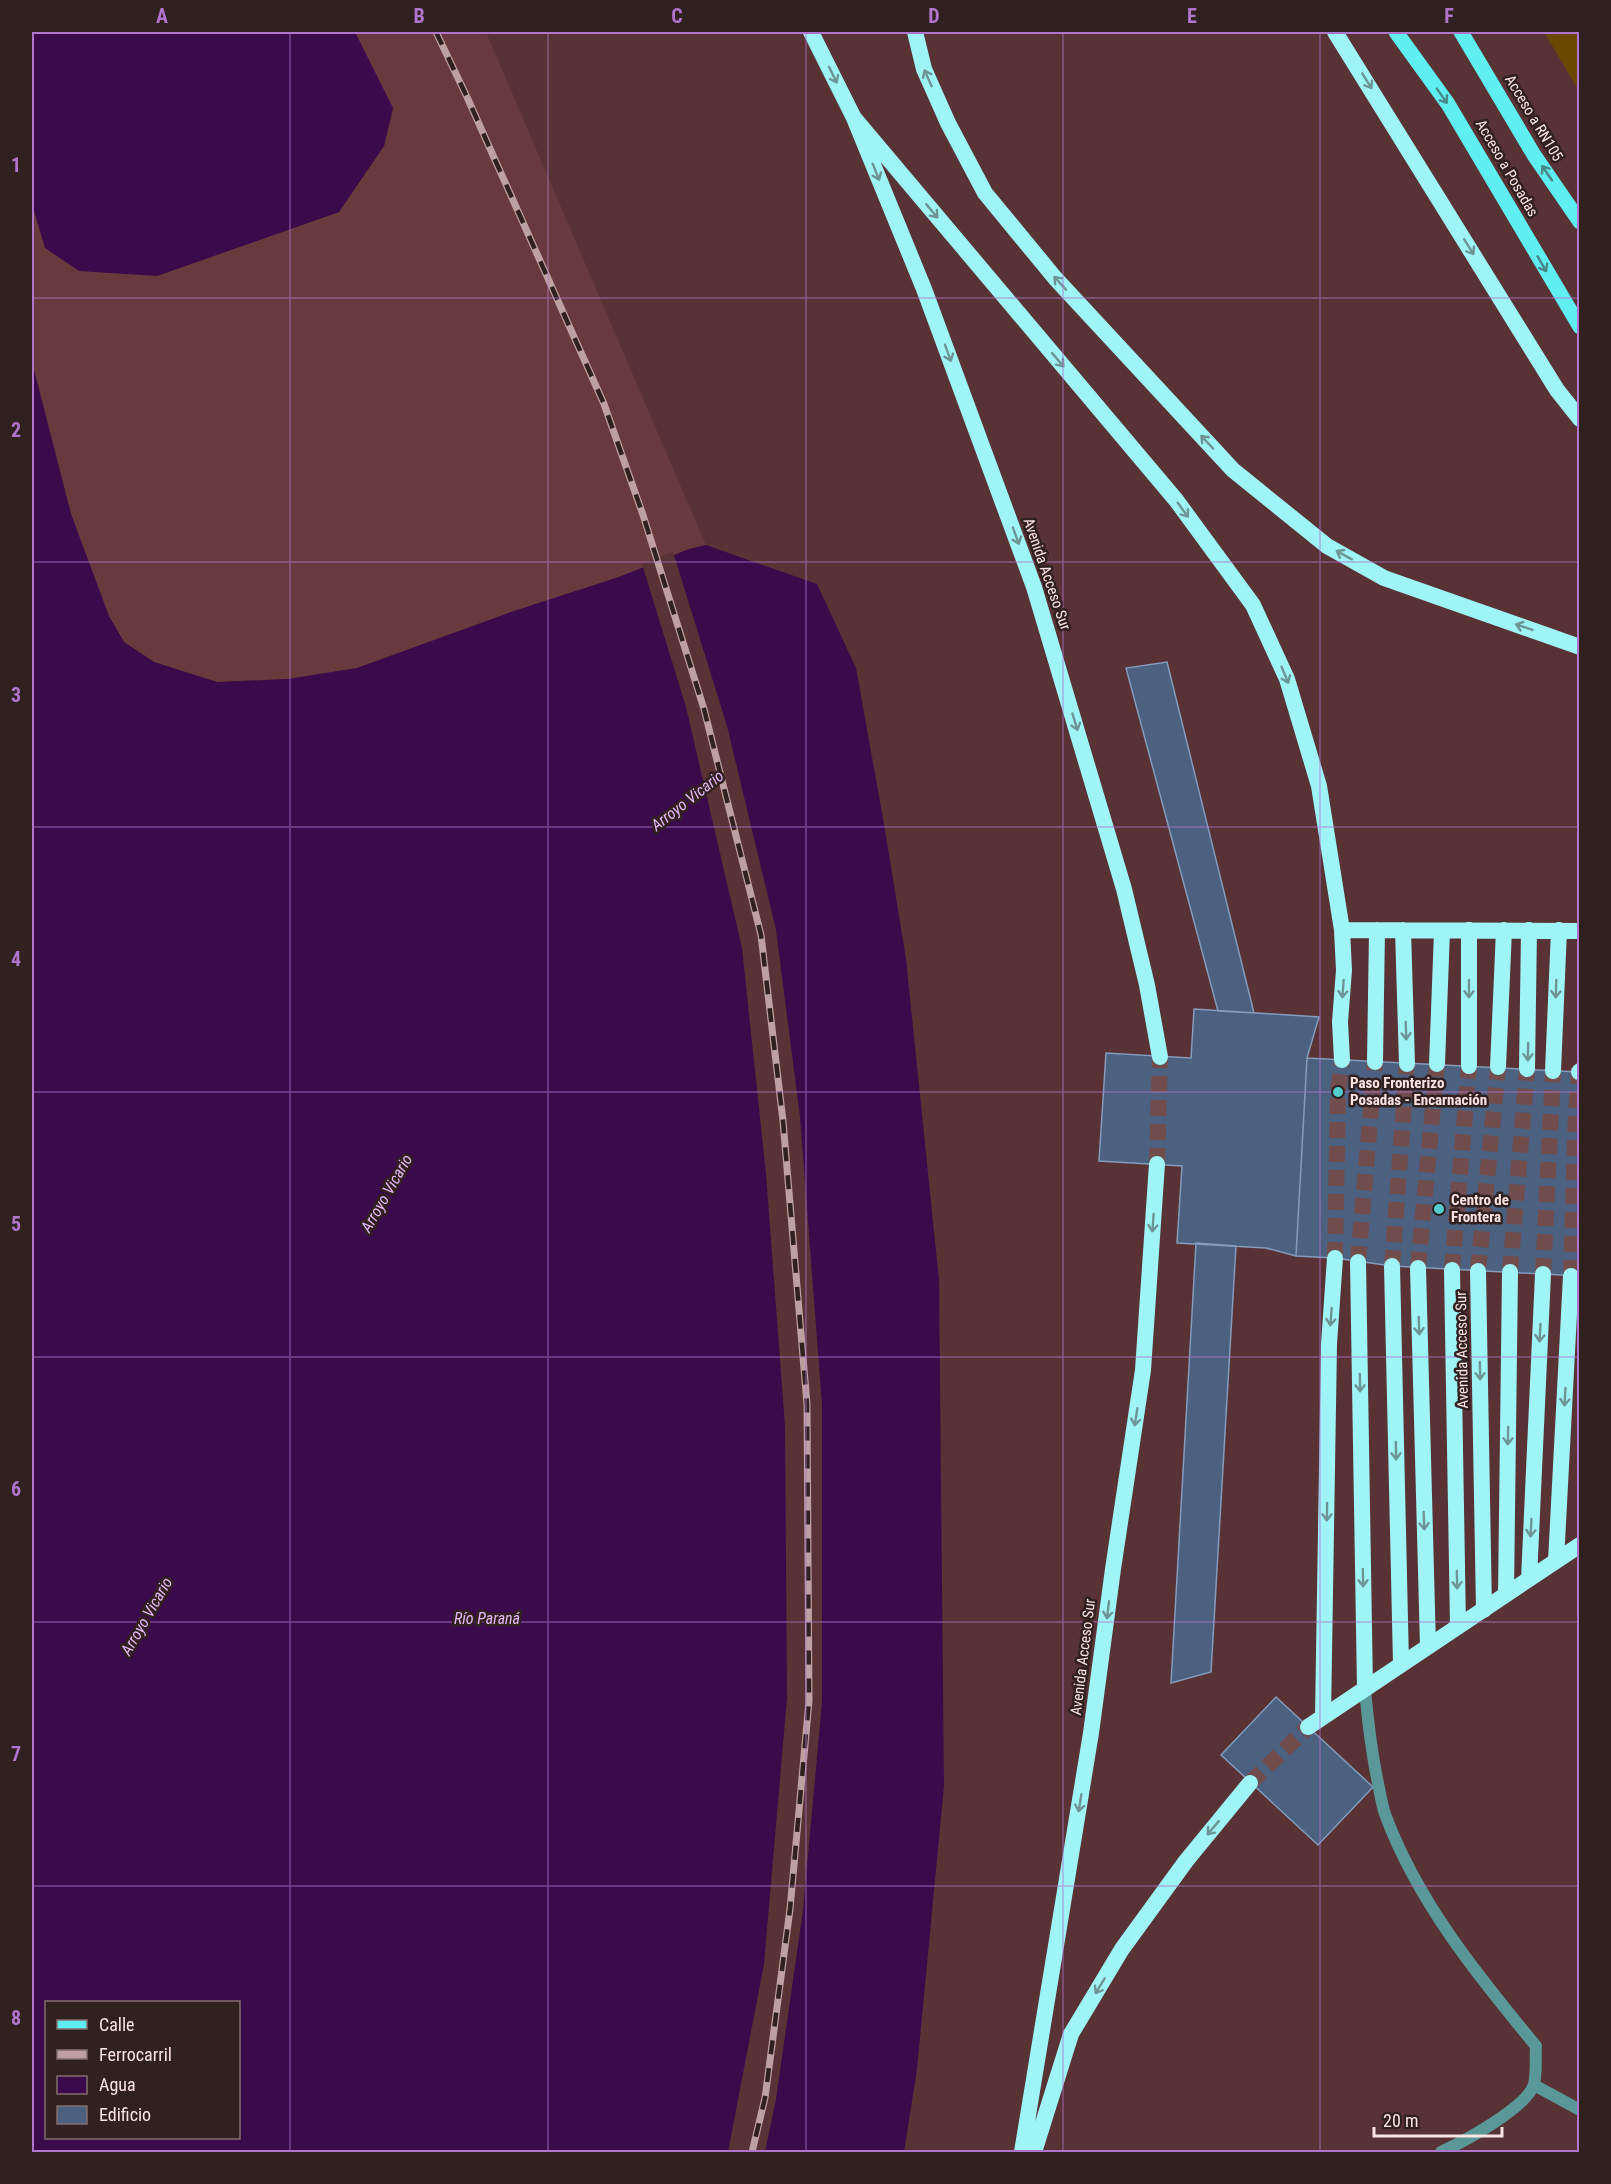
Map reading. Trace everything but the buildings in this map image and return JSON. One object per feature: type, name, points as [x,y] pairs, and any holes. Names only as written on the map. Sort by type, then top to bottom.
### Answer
[{"type":"highway","name":"Avenida Acceso Sur","points":[[811,32],[854,118],[924,289],[1034,587],[1124,889],[1147,985],[1160,1056]]},
{"type":"highway","points":[[915,32],[924,69],[948,123],[986,193],[1055,278],[1233,470],[1327,546],[1384,578],[1580,647]]},
{"type":"highway","points":[[1335,32],[1557,390],[1580,419]]},
{"type":"highway","name":"Avenida Acceso Sur","points":[[854,118],[1176,500],[1252,605],[1287,679],[1319,786],[1342,930],[1344,970],[1340,1022],[1342,1060]]},
{"type":"highway","points":[[1342,930],[1580,931]]},
{"type":"highway","points":[[1375,1062],[1377,930]]},
{"type":"highway","points":[[1403,930],[1407,1064]]},
{"type":"highway","points":[[1469,930],[1469,1066]]},
{"type":"highway","points":[[1498,1067],[1504,930]]},
{"type":"highway","points":[[1527,1069],[1529,930]]},
{"type":"highway","points":[[1553,1071],[1559,930]]},
{"type":"highway","points":[[1437,1064],[1442,931]]},
{"type":"highway","name":"Avenida Acceso Sur","points":[[1022,2152],[1091,1733],[1143,1370],[1157,1164]]},
{"type":"highway","points":[[1323,1717],[1329,1344],[1335,1258]]},
{"type":"highway","points":[[1358,1262],[1365,1689]]},
{"type":"highway","points":[[1392,1266],[1401,1664]]},
{"type":"highway","points":[[1418,1268],[1428,1647]]},
{"type":"highway","name":"Avenida Acceso Sur","points":[[1452,1270],[1458,1626]]},
{"type":"highway","name":"Avenida Acceso Sur","points":[[1478,1271],[1484,1610]]},
{"type":"highway","points":[[1506,1594],[1510,1272]]},
{"type":"highway","points":[[1529,1579],[1543,1275]]},
{"type":"highway","points":[[1556,1561],[1571,1276]]},
{"type":"highway","points":[[1308,1727],[1580,1545]]},
{"type":"highway","points":[[1034,2152],[1071,2034],[1122,1949],[1186,1861],[1251,1782]]},
{"type":"main road","name":"Acceso a Posadas","points":[[1396,32],[1448,104],[1580,327]]},
{"type":"main road","name":"Acceso a RN105","points":[[1461,32],[1534,155],[1580,222]]},
{"type":"lane","points":[[1365,1689],[1369,1737],[1384,1813],[1405,1859],[1440,1921],[1493,1994],[1536,2046],[1534,2085],[1519,2104],[1472,2137],[1441,2152]]},
{"type":"lane","points":[[1534,2085],[1580,2110]]},
{"type":"shaded area","points":[[355,32],[486,32],[706,545],[689,549],[619,577],[514,611],[357,668],[288,679],[217,682],[154,662],[124,642],[109,616],[89,566],[71,514],[32,362],[32,204],[45,248],[157,276],[339,212],[384,146],[393,108]]},
{"type":"shaded area","points":[[1544,32],[1579,32],[1579,91]]},
{"type":"water","points":[[32,32],[355,32],[393,108],[384,146],[339,212],[157,276],[79,271],[45,248],[32,204]]},
{"type":"water","name":"Río Paraná","points":[[32,362],[71,514],[109,616],[124,642],[154,662],[217,682],[288,679],[357,668],[514,611],[619,577],[689,549],[706,545],[817,584],[856,668],[884,824],[906,959],[939,1280],[944,1786],[917,2069],[904,2152],[32,2152]]},
{"type":"pier","points":[[673,552],[727,726],[776,930],[800,1117],[822,1404],[822,1702],[803,1910],[776,2099],[765,2152],[728,2152],[764,1964],[787,1698],[785,1426],[766,1174],[742,948],[686,707],[642,564]]},
{"type":"tunnel","points":[[1157,1164],[1160,1057]]},
{"type":"tunnel","points":[[1335,1258],[1338,1092],[1342,1060]]},
{"type":"tunnel","points":[[1358,1262],[1375,1062]]},
{"type":"tunnel","points":[[1392,1266],[1407,1064]]},
{"type":"tunnel","points":[[1418,1268],[1437,1064]]},
{"type":"tunnel","points":[[1452,1270],[1469,1066]]},
{"type":"tunnel","points":[[1478,1271],[1498,1067]]},
{"type":"tunnel","points":[[1510,1272],[1527,1069]]},
{"type":"tunnel","points":[[1543,1274],[1553,1071]]},
{"type":"tunnel","points":[[1571,1276],[1579,1072]]},
{"type":"tunnel","points":[[1250,1783],[1308,1727]]},
{"type":"railway","points":[[436,32],[604,404],[643,515],[704,709],[761,935],[783,1121],[807,1404],[809,1701],[790,1909],[765,2098],[752,2152]]},
{"type":"place","name":"Paso Fronterizo Posadas - Encarnación","points":[[1338,1092]]},
{"type":"place","name":"Centro de Frontera","points":[[1439,1209]]},
{"type":"water label","name":"Arroyo Vicario","points":[[687,800]]},
{"type":"water label","name":"Arroyo Vicario","points":[[386,1193]]},
{"type":"water label","name":"Arroyo Vicario","points":[[146,1616]]}]
